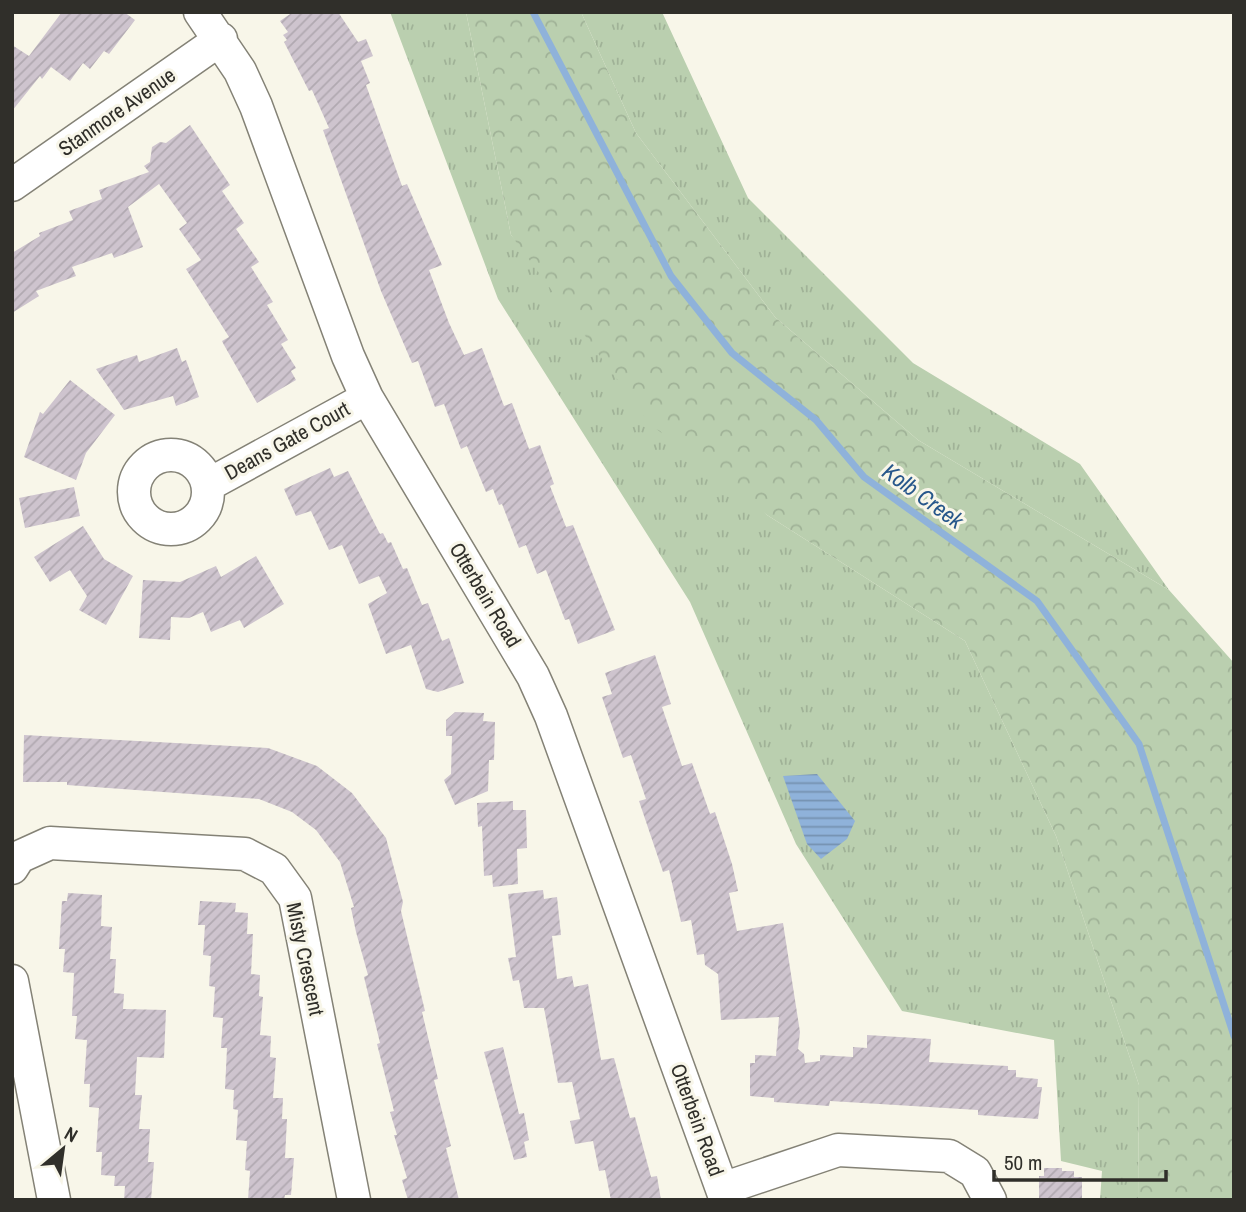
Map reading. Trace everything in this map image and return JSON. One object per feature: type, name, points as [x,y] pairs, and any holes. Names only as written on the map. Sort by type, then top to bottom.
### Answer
[{"type":"street","name":"Otterbein Road","points":[[200,12],[221,39],[256,106],[343,343],[367,398],[533,676],[551,716],[724,1194]]},
{"type":"street","name":"Stanmore Avenue","points":[[12,185],[221,39]]},
{"type":"street","name":"Deans Gate Court","points":[[208,485],[367,398]]},
{"type":"street","name":"Misty Crescent","points":[[12,868],[19,857],[50,843],[245,854],[274,869],[295,898],[354,1200]]},
{"type":"street","points":[[12,981],[54,1200]]},
{"type":"street","points":[[724,1194],[838,1150],[949,1156],[975,1172],[990,1200]]},
{"type":"green space","points":[[390,12],[466,12],[511,235],[767,515],[965,641],[1056,836],[1139,1085],[1138,1200],[1100,1200],[1102,1171],[1061,1161],[1054,1040],[902,1011],[796,844],[690,602],[498,299]]},
{"type":"green space","points":[[466,12],[581,12],[636,133],[775,317],[918,440],[1169,590],[1234,663],[1234,1200],[1138,1200],[1139,1085],[1056,836],[965,641],[767,515],[650,424],[511,235]]},
{"type":"green space","points":[[581,12],[662,12],[748,198],[913,363],[1080,464],[1169,590],[918,440],[775,317],[636,133]]},
{"type":"water","points":[[817,774],[855,821],[847,839],[821,859],[807,844],[783,776]]},
{"type":"building","points":[[62,12],[124,12],[135,20],[109,54],[104,51],[90,69],[83,63],[70,81],[51,67],[42,79],[40,76],[12,111],[12,45],[29,56]]},
{"type":"building","points":[[293,12],[338,12],[358,42],[366,39],[373,56],[361,61],[370,83],[366,85],[402,186],[407,184],[442,265],[429,270],[449,323],[464,355],[482,348],[504,406],[512,403],[529,449],[540,445],[554,484],[550,486],[566,527],[573,525],[615,630],[578,644],[569,619],[565,620],[546,570],[537,574],[526,545],[519,548],[502,504],[499,505],[493,489],[486,492],[467,446],[461,449],[444,404],[435,407],[418,361],[412,363],[381,291],[323,130],[329,128],[312,90],[309,91],[284,42],[287,40],[283,35],[288,32],[280,21]]},
{"type":"building","points":[[190,125],[230,185],[222,191],[244,223],[236,229],[259,262],[251,267],[273,302],[267,305],[288,340],[281,344],[296,368],[291,371],[296,380],[257,403],[222,341],[229,337],[186,269],[201,260],[179,229],[187,223],[159,184],[128,207],[143,247],[114,258],[112,253],[72,267],[76,276],[36,291],[39,296],[12,313],[12,253],[40,236],[39,233],[73,220],[69,211],[102,199],[99,190],[149,172],[144,166],[150,162],[152,147],[160,142],[166,143]]},
{"type":"building","points":[[177,348],[182,362],[186,360],[199,397],[176,406],[173,396],[124,410],[96,369],[137,355],[139,362]]},
{"type":"building","points":[[70,380],[115,415],[86,453],[76,480],[24,457],[40,412],[43,414]]},
{"type":"building","points":[[330,468],[334,477],[348,471],[380,534],[383,533],[388,543],[391,542],[403,569],[407,568],[422,605],[428,603],[442,641],[449,638],[464,683],[438,692],[426,689],[411,645],[386,654],[368,604],[387,593],[379,576],[359,584],[342,545],[329,550],[311,511],[296,516],[284,489]]},
{"type":"building","points":[[74,487],[80,516],[25,528],[19,498]]},
{"type":"building","points":[[83,526],[104,559],[133,576],[106,625],[79,610],[87,596],[70,570],[50,582],[34,557]]},
{"type":"building","points":[[256,556],[284,604],[244,628],[240,620],[211,632],[203,612],[189,618],[171,617],[170,640],[139,638],[143,580],[180,582],[216,566],[221,577]]},
{"type":"building","points":[[655,655],[671,704],[662,707],[682,766],[692,763],[710,814],[715,812],[732,864],[738,891],[729,893],[737,931],[783,923],[800,1032],[798,1049],[804,1054],[805,1063],[820,1061],[820,1055],[853,1057],[853,1047],[867,1048],[867,1035],[931,1039],[929,1062],[1008,1066],[1008,1070],[1016,1070],[1016,1077],[1038,1079],[1037,1087],[1042,1087],[1038,1119],[978,1115],[978,1110],[830,1101],[829,1106],[774,1102],[774,1098],[750,1096],[750,1063],[755,1063],[755,1055],[776,1056],[779,1017],[721,1020],[718,974],[705,965],[704,954],[697,955],[691,920],[681,922],[669,870],[663,872],[639,801],[646,799],[631,755],[623,758],[602,697],[612,694],[605,673]]},
{"type":"building","points":[[455,712],[484,713],[483,721],[495,722],[494,760],[489,760],[488,791],[455,805],[444,780],[451,774],[452,736],[446,736],[446,720]]},
{"type":"building","points":[[24,735],[268,748],[317,766],[352,793],[386,838],[403,902],[401,911],[425,1011],[422,1012],[438,1079],[434,1080],[451,1146],[446,1148],[459,1200],[408,1200],[402,1180],[407,1178],[390,1112],[394,1111],[364,977],[368,975],[351,908],[354,907],[340,862],[316,830],[292,812],[259,799],[67,785],[67,782],[23,782]]},
{"type":"building","points":[[513,801],[513,810],[526,810],[527,848],[517,849],[518,884],[493,887],[492,875],[484,876],[482,826],[478,827],[477,803]]},
{"type":"building","points":[[543,890],[544,899],[557,897],[561,935],[552,936],[557,979],[572,976],[574,987],[588,984],[601,1060],[614,1058],[630,1118],[635,1117],[651,1177],[657,1176],[661,1200],[611,1200],[605,1170],[599,1171],[593,1141],[575,1144],[570,1121],[580,1119],[572,1082],[558,1083],[544,1008],[524,1008],[519,980],[513,981],[508,958],[516,957],[508,894]]},
{"type":"building","points":[[68,893],[102,895],[101,926],[112,927],[110,959],[116,959],[114,993],[124,994],[123,1009],[166,1010],[164,1058],[137,1057],[135,1095],[142,1095],[139,1129],[150,1129],[148,1162],[154,1162],[151,1200],[124,1200],[125,1186],[114,1186],[115,1176],[101,1175],[102,1152],[96,1152],[99,1108],[89,1107],[90,1084],[84,1084],[87,1040],[75,1039],[77,1016],[72,1016],[74,973],[63,972],[65,949],[59,949],[62,901],[67,901]]},
{"type":"building","points":[[200,901],[236,903],[235,912],[248,913],[247,934],[253,934],[251,974],[260,975],[259,996],[263,997],[260,1035],[271,1036],[270,1057],[276,1058],[273,1098],[283,1098],[282,1119],[287,1119],[285,1158],[294,1158],[291,1195],[285,1195],[284,1200],[248,1200],[250,1171],[245,1170],[247,1141],[236,1140],[238,1110],[233,1109],[234,1090],[225,1089],[227,1048],[221,1048],[223,1018],[213,1017],[215,987],[209,986],[211,956],[203,955],[205,925],[198,925]]},
{"type":"building","points":[[503,1047],[519,1114],[524,1113],[529,1140],[524,1142],[527,1157],[514,1160],[484,1052]]},
{"type":"building","points":[[1044,1168],[1062,1168],[1062,1171],[1074,1171],[1074,1177],[1082,1177],[1082,1200],[1039,1200],[1039,1176],[1044,1176]]},
{"type":"waterway","name":"Kolb Creek","points":[[533,12],[671,276],[732,353],[816,420],[864,477],[1037,601],[1139,744],[1234,1036]]}]
